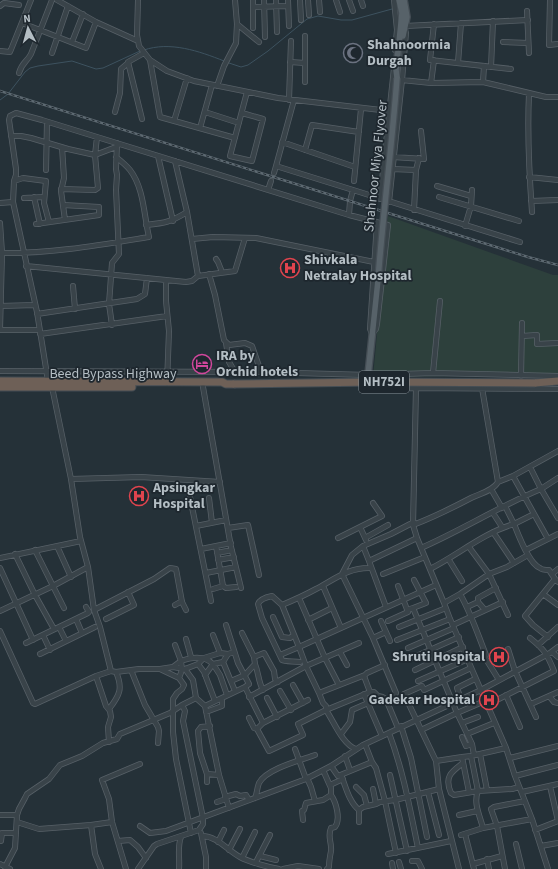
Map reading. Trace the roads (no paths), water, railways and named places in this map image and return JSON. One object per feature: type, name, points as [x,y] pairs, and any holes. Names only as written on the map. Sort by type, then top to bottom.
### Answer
[{"type":"highway","name":"Beed Bypass Highway","points":[[0,381],[50,384],[203,387],[222,386],[226,384]]},
{"type":"highway","name":"Beed Bypass Highway","points":[[0,387],[50,384],[222,382],[226,384],[234,384],[372,382],[541,383],[558,381]]},
{"type":"highway","name":"Beed Bypass Highway","points":[[541,383],[550,386],[558,386]]},
{"type":"main road","name":"Shahnoor Miya Flyover","points":[[368,389],[368,374],[383,214],[394,122],[398,73],[400,69],[407,10],[404,0]]},
{"type":"main road","name":"Shahnoor Miya Flyover","points":[[396,1],[402,13],[396,70],[398,73]]},
{"type":"street","points":[[0,51],[10,52],[31,0]]},
{"type":"street","points":[[19,73],[23,63],[30,56],[52,0]]},
{"type":"street","points":[[57,0],[139,44]]},
{"type":"street","points":[[138,0],[137,35],[139,44],[150,60],[167,71],[215,86],[288,100],[398,112]]},
{"type":"street","points":[[200,128],[215,86],[236,43],[237,24],[235,0]]},
{"type":"street","points":[[253,0],[253,28]]},
{"type":"street","points":[[264,0],[265,37]]},
{"type":"street","points":[[276,0],[277,32]]},
{"type":"street","points":[[288,0],[289,26]]},
{"type":"street","points":[[300,0],[301,20]]},
{"type":"street","points":[[308,0],[309,15]]},
{"type":"street","points":[[319,0],[320,12]]},
{"type":"street","points":[[336,0],[340,12]]},
{"type":"street","points":[[349,0],[353,12]]},
{"type":"street","points":[[361,0],[363,6]]},
{"type":"street","points":[[550,0],[549,45],[558,44]]},
{"type":"street","points":[[380,199],[397,30],[396,1]]},
{"type":"street","points":[[0,6],[4,3],[19,5]]},
{"type":"street","points":[[52,53],[68,6]]},
{"type":"street","points":[[253,7],[288,6]]},
{"type":"street","points":[[527,11],[529,53]]},
{"type":"street","points":[[72,42],[83,14]]},
{"type":"street","points":[[389,202],[402,80],[406,33],[404,29],[434,24],[528,20]]},
{"type":"street","points":[[491,67],[492,21]]},
{"type":"street","points":[[22,23],[86,48],[96,22]]},
{"type":"street","points":[[458,63],[461,23]]},
{"type":"street","points":[[237,24],[259,42]]},
{"type":"street","points":[[434,24],[430,60],[511,69]]},
{"type":"street","points":[[304,82],[305,36]]},
{"type":"street","points":[[288,100],[291,41]]},
{"type":"street","points":[[503,42],[528,43]]},
{"type":"street","points":[[114,112],[120,93],[121,69],[129,61],[144,53]]},
{"type":"street","points":[[150,60],[160,117],[235,138]]},
{"type":"street","points":[[431,83],[434,60]]},
{"type":"street","points":[[290,62],[305,63]]},
{"type":"street","points":[[128,63],[142,119]]},
{"type":"street","points":[[483,82],[484,66]]},
{"type":"street","points":[[174,121],[187,78]]},
{"type":"street","points":[[402,80],[431,83],[483,82],[530,94],[546,97],[558,97]]},
{"type":"street","points":[[242,113],[263,119],[252,161],[230,156],[247,92]]},
{"type":"street","points":[[530,94],[527,133],[532,212]]},
{"type":"street","points":[[274,173],[294,100]]},
{"type":"street","points":[[354,181],[361,109]]},
{"type":"street","points":[[205,112],[239,123]]},
{"type":"street","points":[[109,709],[119,694],[120,683],[113,672],[94,610],[88,567],[81,541],[70,479],[46,371],[37,314],[13,202],[16,169],[9,120],[10,116],[16,113],[349,215],[388,225],[377,324],[376,329],[372,334]]},
{"type":"street","points":[[46,170],[47,122]]},
{"type":"street","points":[[306,150],[312,125],[359,132]]},
{"type":"street","points":[[393,157],[424,159],[421,131]]},
{"type":"street","points":[[11,136],[21,136],[95,155],[117,145]]},
{"type":"street","points":[[62,189],[95,190],[98,188],[95,155],[97,137]]},
{"type":"street","points":[[282,142],[355,167]]},
{"type":"street","points":[[112,325],[109,304],[112,263],[119,254],[116,190],[117,145]]},
{"type":"street","points":[[62,147],[64,178],[62,189],[65,220]]},
{"type":"street","points":[[158,156],[173,220]]},
{"type":"street","points":[[1,253],[24,254],[149,237],[142,200],[136,183],[130,171],[116,157]]},
{"type":"street","points":[[414,210],[416,170],[419,158]]},
{"type":"street","points":[[175,161],[187,212],[198,276]]},
{"type":"street","points":[[276,166],[520,242]]},
{"type":"street","points":[[392,169],[416,170]]},
{"type":"street","points":[[529,177],[558,180]]},
{"type":"street","points":[[14,181],[23,178],[46,181],[44,197],[49,222]]},
{"type":"street","points":[[268,190],[271,181]]},
{"type":"street","points":[[437,186],[471,196]]},
{"type":"street","points":[[349,215],[350,201],[353,190]]},
{"type":"street","points":[[465,226],[471,206],[472,190]]},
{"type":"street","points":[[34,197],[38,224],[99,215],[98,207],[63,205]]},
{"type":"street","points":[[24,198],[44,197]]},
{"type":"street","points":[[439,197],[519,221]]},
{"type":"street","points":[[531,201],[558,200]]},
{"type":"street","points":[[0,203],[13,202]]},
{"type":"street","points":[[146,225],[158,224],[173,220],[187,212]]},
{"type":"street","points":[[0,223],[0,330],[40,332],[112,325],[167,316]]},
{"type":"street","points":[[372,334],[370,329],[377,223]]},
{"type":"street","points":[[192,239],[213,237],[256,238],[374,262]]},
{"type":"street","points":[[26,266],[186,282],[192,281],[198,276],[236,271],[245,238]]},
{"type":"street","points":[[216,259],[222,272]]},
{"type":"street","points":[[209,274],[215,294],[224,340],[230,362],[235,372]]},
{"type":"street","points":[[37,314],[137,299],[145,294],[147,278]]},
{"type":"street","points":[[166,280],[169,331],[167,383]]},
{"type":"street","points":[[73,286],[75,309]]},
{"type":"street","points":[[433,373],[440,301]]},
{"type":"street","points":[[0,306],[35,304]]},
{"type":"street","points":[[521,376],[522,323]]},
{"type":"street","points":[[522,336],[537,335],[537,344],[558,343]]},
{"type":"street","points":[[226,343],[229,345],[245,343],[252,346],[261,372]]},
{"type":"street","points":[[0,371],[368,374],[433,373],[521,376],[558,389]]},
{"type":"street","points":[[368,389],[482,388],[541,383],[558,376]]},
{"type":"street","points":[[203,387],[226,520],[236,567],[238,587],[226,588],[223,586],[213,589]]},
{"type":"street","points":[[416,388],[414,523],[417,538],[475,679],[510,758],[548,869]]},
{"type":"street","points":[[482,388],[498,482]]},
{"type":"street","points":[[342,574],[352,555],[365,545],[414,523],[431,518],[491,489],[496,486],[498,482],[513,476],[558,452]]},
{"type":"street","points":[[530,467],[558,518]]},
{"type":"street","points":[[513,476],[548,538]]},
{"type":"street","points":[[70,479],[141,477],[220,482]]},
{"type":"street","points":[[421,548],[493,513],[523,496],[541,489],[558,478]]},
{"type":"street","points":[[491,489],[514,524],[528,555],[535,565],[539,568],[549,570],[556,580],[525,616],[533,625],[548,637]]},
{"type":"street","points":[[190,497],[211,601]]},
{"type":"street","points":[[208,498],[212,523]]},
{"type":"street","points":[[338,538],[382,516],[374,503]]},
{"type":"street","points":[[493,513],[502,527]]},
{"type":"street","points":[[430,569],[448,560],[502,527],[514,524],[534,514]]},
{"type":"street","points":[[196,526],[226,520]]},
{"type":"street","points":[[228,528],[248,525],[260,575]]},
{"type":"street","points":[[365,538],[388,525]]},
{"type":"street","points":[[360,527],[365,538],[365,545],[371,568],[386,607]]},
{"type":"street","points":[[493,532],[514,563]]},
{"type":"street","points":[[526,550],[558,534]]},
{"type":"street","points":[[369,561],[417,538]]},
{"type":"street","points":[[0,558],[81,541]]},
{"type":"street","points":[[201,549],[231,543]]},
{"type":"street","points":[[56,546],[71,577]]},
{"type":"street","points":[[216,546],[223,586]]},
{"type":"street","points":[[469,547],[489,574],[508,615]]},
{"type":"street","points":[[35,550],[64,608]]},
{"type":"street","points":[[217,553],[232,550]]},
{"type":"street","points":[[16,554],[35,595],[54,629]]},
{"type":"street","points":[[399,627],[445,605],[489,574],[528,555]]},
{"type":"street","points":[[218,560],[234,557]]},
{"type":"street","points":[[383,574],[425,557]]},
{"type":"street","points":[[448,560],[462,581]]},
{"type":"street","points":[[0,611],[71,577],[88,567]]},
{"type":"street","points":[[206,573],[236,567]]},
{"type":"street","points":[[0,568],[33,640]]},
{"type":"street","points":[[94,610],[154,579],[170,568],[176,570],[182,601],[186,610]]},
{"type":"street","points":[[282,605],[323,586],[342,574],[356,568],[371,568]]},
{"type":"street","points":[[552,574],[558,569]]},
{"type":"street","points":[[342,574],[374,638],[396,693],[388,704]]},
{"type":"street","points":[[388,621],[408,612],[407,610],[426,603],[414,580]]},
{"type":"street","points":[[280,655],[436,585]]},
{"type":"street","points":[[323,586],[341,628]]},
{"type":"street","points":[[398,586],[407,610]]},
{"type":"street","points":[[467,607],[478,602],[478,598],[496,588]]},
{"type":"street","points":[[106,619],[134,604],[128,592]]},
{"type":"street","points":[[460,594],[467,607],[486,655],[484,656],[499,680]]},
{"type":"street","points":[[543,594],[558,605]]},
{"type":"street","points":[[300,662],[283,661],[262,618],[258,604],[260,601],[272,596],[282,605],[306,666],[318,693],[326,706],[326,710],[341,734],[344,742],[356,749]]},
{"type":"street","points":[[299,598],[339,686]]},
{"type":"street","points":[[176,605],[182,601]]},
{"type":"street","points":[[478,602],[484,610]]},
{"type":"street","points":[[408,648],[503,602]]},
{"type":"street","points":[[26,643],[89,612],[86,607]]},
{"type":"street","points":[[308,620],[332,608]]},
{"type":"street","points":[[413,608],[439,672],[472,744],[472,756],[478,791],[477,811],[483,828]]},
{"type":"street","points":[[76,618],[82,633]]},
{"type":"street","points":[[273,618],[282,637],[290,638],[294,635]]},
{"type":"street","points":[[398,640],[450,619]]},
{"type":"street","points":[[381,621],[390,641]]},
{"type":"street","points":[[226,626],[238,663],[245,675],[249,697],[263,723]]},
{"type":"street","points":[[59,627],[66,641]]},
{"type":"street","points":[[40,654],[95,627]]},
{"type":"street","points":[[538,644],[558,627]]},
{"type":"street","points":[[0,632],[33,703],[35,704],[96,676],[131,670],[173,667],[184,669],[198,664],[204,658]]},
{"type":"street","points":[[374,638],[386,632]]},
{"type":"street","points":[[242,633],[254,657],[258,672],[258,681],[263,690]]},
{"type":"street","points":[[43,635],[50,650]]},
{"type":"street","points":[[213,635],[220,653]]},
{"type":"street","points":[[412,658],[459,637]]},
{"type":"street","points":[[530,638],[558,657]]},
{"type":"street","points":[[186,639],[191,657]]},
{"type":"street","points":[[249,697],[306,666],[358,643]]},
{"type":"street","points":[[175,645],[184,669],[193,680],[196,698],[205,706],[219,775],[229,808]]},
{"type":"street","points":[[414,670],[463,647]]},
{"type":"street","points":[[140,826],[150,833],[166,831],[306,779],[331,766],[365,744],[415,719],[481,690],[550,653],[558,647]]},
{"type":"street","points":[[508,649],[515,671],[536,717]]},
{"type":"street","points":[[173,667],[181,661],[191,657],[204,658],[220,653],[228,654],[234,652]]},
{"type":"street","points":[[340,652],[347,665]]},
{"type":"street","points":[[254,657],[264,653],[274,671],[275,679],[278,682]]},
{"type":"street","points":[[421,730],[457,713],[506,695],[554,671],[550,653]]},
{"type":"street","points":[[205,675],[213,664],[223,662],[228,654]]},
{"type":"street","points":[[204,658],[213,664],[220,675],[227,695]]},
{"type":"street","points":[[299,670],[300,662],[303,658]]},
{"type":"street","points":[[418,681],[468,659]]},
{"type":"street","points":[[223,662],[235,691]]},
{"type":"street","points":[[198,664],[205,675],[215,701]]},
{"type":"street","points":[[231,681],[245,675],[255,664]]},
{"type":"street","points":[[318,693],[339,686],[385,665]]},
{"type":"street","points":[[459,869],[439,789],[436,761],[404,694],[422,686],[424,690],[444,682],[471,668]]},
{"type":"street","points":[[160,669],[179,678],[184,685],[173,700],[173,732],[176,759],[192,833]]},
{"type":"street","points":[[179,678],[184,669]]},
{"type":"street","points":[[131,670],[159,731],[158,743]]},
{"type":"street","points":[[365,675],[364,679],[370,692]]},
{"type":"street","points":[[96,676],[111,718],[108,726],[109,742]]},
{"type":"street","points":[[448,692],[475,679]]},
{"type":"street","points":[[205,706],[258,681]]},
{"type":"street","points":[[293,685],[303,703]]},
{"type":"street","points":[[457,688],[461,699]]},
{"type":"street","points":[[280,692],[291,710]]},
{"type":"street","points":[[249,718],[254,728],[257,729],[268,751],[303,735],[298,724],[326,710],[370,692],[374,692],[378,696],[383,696],[386,698],[399,727],[410,758],[427,837]]},
{"type":"street","points":[[531,704],[558,692]]},
{"type":"street","points":[[364,694],[382,736]]},
{"type":"street","points":[[506,695],[520,726]]},
{"type":"street","points":[[549,696],[554,702],[558,702]]},
{"type":"street","points":[[0,864],[8,868],[13,853],[17,815],[26,796],[49,779],[60,765],[75,760],[103,743],[117,739],[120,734],[173,711],[196,698]]},
{"type":"street","points":[[206,712],[222,706],[222,698]]},
{"type":"street","points":[[267,698],[277,717]]},
{"type":"street","points":[[257,729],[263,723],[308,700]]},
{"type":"street","points":[[341,734],[350,722],[352,710],[368,703]]},
{"type":"street","points":[[182,705],[185,711],[183,721],[203,818],[201,828],[206,857],[206,869]]},
{"type":"street","points":[[462,723],[478,717]]},
{"type":"street","points":[[467,734],[494,722]]},
{"type":"street","points":[[207,782],[207,774],[200,753],[198,731],[201,727],[210,726]]},
{"type":"street","points":[[389,733],[397,754],[408,797],[418,848]]},
{"type":"street","points":[[462,737],[466,746],[472,744]]},
{"type":"street","points":[[365,744],[376,768],[385,801],[396,853]]},
{"type":"street","points":[[510,758],[558,746]]},
{"type":"street","points":[[436,761],[472,756],[506,748]]},
{"type":"street","points":[[295,749],[306,779],[312,787],[315,801]]},
{"type":"street","points":[[255,798],[259,784],[269,774],[287,764],[315,754]]},
{"type":"street","points":[[480,754],[487,790]]},
{"type":"street","points":[[345,756],[350,770]]},
{"type":"street","points":[[462,757],[469,792]]},
{"type":"street","points":[[330,784],[350,770],[372,762]]},
{"type":"street","points":[[462,762],[451,772],[448,781],[449,789],[454,795],[519,787]]},
{"type":"street","points":[[126,869],[112,822],[109,799],[102,780],[140,764]]},
{"type":"street","points":[[515,776],[558,765]]},
{"type":"street","points":[[331,766],[338,776],[342,777],[350,801],[359,810]]},
{"type":"street","points":[[323,770],[330,784],[331,795],[334,800],[338,823],[336,827],[330,829],[329,838],[331,851],[329,856],[329,867],[327,869]]},
{"type":"street","points":[[207,774],[219,775]]},
{"type":"street","points":[[390,775],[407,851]]},
{"type":"street","points":[[522,792],[558,784]]},
{"type":"street","points":[[535,830],[558,821],[556,804],[550,786]]},
{"type":"street","points":[[356,788],[363,792],[367,806]]},
{"type":"street","points":[[373,789],[376,804]]},
{"type":"street","points":[[359,810],[363,807],[380,802],[395,800],[439,789]]},
{"type":"street","points":[[428,792],[439,835]]},
{"type":"street","points":[[217,802],[236,794],[240,796],[246,795],[249,800]]},
{"type":"street","points":[[303,820],[302,811],[304,810],[306,804],[322,800],[331,795]]},
{"type":"street","points":[[505,869],[491,809],[525,801]]},
{"type":"street","points":[[359,810],[359,822]]},
{"type":"street","points":[[459,815],[477,811]]},
{"type":"street","points":[[0,815],[17,815]]},
{"type":"street","points":[[474,869],[463,834],[483,828],[532,819]]},
{"type":"street","points":[[17,822],[39,829],[112,822]]},
{"type":"street","points":[[91,825],[94,854],[101,869]]},
{"type":"street","points":[[138,869],[156,844],[182,837],[201,828]]},
{"type":"street","points":[[218,842],[224,830]]},
{"type":"street","points":[[229,850],[240,830]]},
{"type":"street","points":[[0,841],[2,841],[2,832],[16,833]]},
{"type":"street","points":[[242,858],[255,832]]},
{"type":"street","points":[[256,862],[270,835]]},
{"type":"street","points":[[202,836],[210,836],[242,858],[279,869]]},
{"type":"street","points":[[179,869],[178,844],[182,837]]},
{"type":"street","points":[[118,841],[130,840],[138,847],[146,858]]},
{"type":"street","points":[[388,854],[451,841]]},
{"type":"street","points":[[541,846],[558,843]]},
{"type":"street","points":[[516,844],[522,869]]},
{"type":"street","points":[[260,856],[276,860]]},
{"type":"street","points":[[472,864],[502,856]]},
{"type":"street","points":[[487,859],[489,869]]},
{"type":"street","points":[[412,861],[418,861],[422,869]]},
{"type":"street","points":[[399,862],[401,869]]},
{"type":"street","points":[[392,863],[393,869]]},
{"type":"street","points":[[283,869],[298,866],[319,869]]},
{"type":"waterway","points":[[229,63],[241,67],[248,65],[268,51],[307,19],[318,16],[341,20],[352,20],[392,9]]},
{"type":"waterway","points":[[144,50],[154,47],[184,48],[224,61]]},
{"type":"waterway","points":[[0,100],[8,94],[25,72],[30,68],[72,61],[96,69],[103,68],[140,51]]},
{"type":"tunnel","points":[[271,181],[274,173]]},
{"type":"railway","points":[[0,91],[528,257],[558,265]]},
{"type":"place","name":"Shahnoormia Durgah","points":[[353,53]]},
{"type":"place","name":"Shivkala Netralay Hospital","points":[[290,268]]},
{"type":"place","name":"IRA by Orchid hotels","points":[[202,364]]},
{"type":"place","name":"Apsingkar Hospital","points":[[139,496]]},
{"type":"place","name":"Shruti Hospital","points":[[499,657]]},
{"type":"place","name":"Gadekar Hospital","points":[[489,700]]}]
